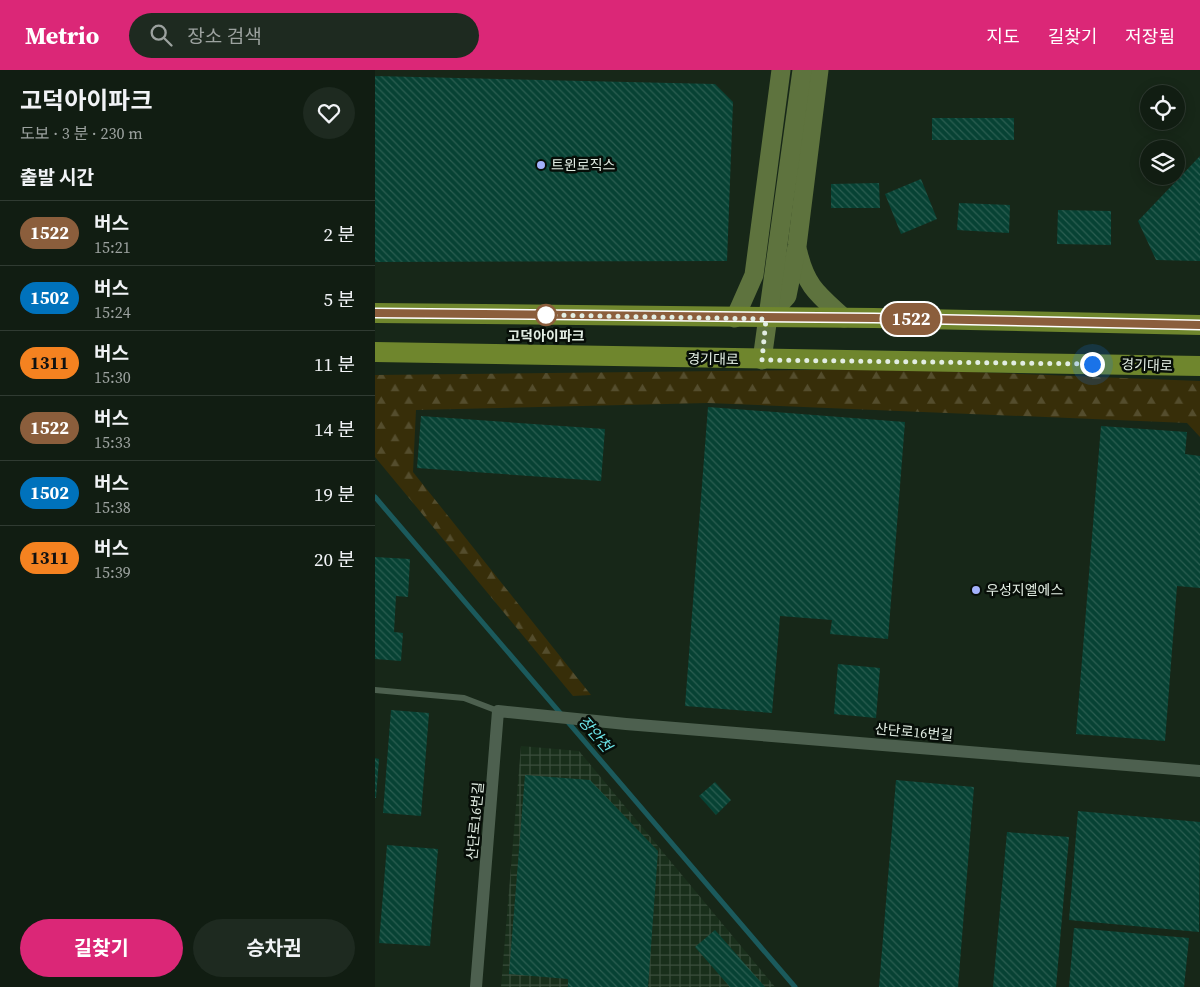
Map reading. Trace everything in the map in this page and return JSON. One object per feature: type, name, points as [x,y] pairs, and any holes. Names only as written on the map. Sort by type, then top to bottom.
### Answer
[{"type":"main road","points":[[375,314],[766,319],[844,318],[1200,325]]},
{"type":"main road","name":"경기대로","points":[[375,352],[1200,366]]},
{"type":"street","points":[[735,318],[754,275],[781,70]]},
{"type":"street","points":[[762,360],[766,319],[802,70]]},
{"type":"street","points":[[766,319],[787,296],[797,246],[819,70]]},
{"type":"street","points":[[797,246],[803,273],[811,286],[844,318]]},
{"type":"street","name":"산단로16번길","points":[[476,987],[498,711],[626,724],[1200,771]]},
{"type":"lane","points":[[375,690],[464,698],[498,711]]},
{"type":"shaded area","points":[[521,746],[579,751],[775,987],[501,987]]},
{"type":"green space","points":[[897,369],[1200,381],[1200,437],[1187,423],[708,403],[416,410],[413,472],[591,695],[573,696],[375,457],[375,375]]},
{"type":"building","points":[[375,76],[715,84],[733,102],[727,261],[375,262]]},
{"type":"building","points":[[932,118],[1014,118],[1014,140],[932,140]]},
{"type":"building","points":[[1200,156],[1200,261],[1156,260],[1138,221],[1172,185],[1185,185],[1185,172]]},
{"type":"building","points":[[921,179],[937,219],[901,234],[885,194]]},
{"type":"building","points":[[879,183],[880,208],[831,208],[831,184]]},
{"type":"building","points":[[959,203],[1010,205],[1009,233],[957,230]]},
{"type":"building","points":[[1058,210],[1111,211],[1111,245],[1057,244]]},
{"type":"building","points":[[708,407],[905,422],[888,639],[830,634],[832,620],[780,616],[772,713],[685,706]]},
{"type":"building","points":[[421,416],[605,429],[601,481],[417,468]]},
{"type":"building","points":[[1101,426],[1187,432],[1185,454],[1200,456],[1200,588],[1177,586],[1165,741],[1076,734]]},
{"type":"building","points":[[375,557],[410,559],[408,597],[396,596],[394,632],[403,633],[401,661],[375,659]]},
{"type":"building","points":[[838,664],[880,668],[876,718],[834,714]]},
{"type":"building","points":[[391,710],[429,713],[421,816],[383,813]]},
{"type":"building","points":[[375,758],[379,759],[376,798],[375,798]]},
{"type":"building","points":[[525,775],[590,780],[658,851],[648,987],[568,987],[568,979],[509,974]]},
{"type":"building","points":[[896,780],[974,787],[958,987],[879,987]]},
{"type":"building","points":[[715,782],[731,800],[716,815],[699,796]]},
{"type":"building","points":[[1078,811],[1200,822],[1199,932],[1069,920]]},
{"type":"building","points":[[1007,832],[1069,837],[1056,987],[993,987]]},
{"type":"building","points":[[387,845],[438,849],[430,946],[379,943]]},
{"type":"building","points":[[1074,928],[1189,938],[1184,987],[1069,987]]},
{"type":"building","points":[[715,930],[765,987],[730,987],[695,947]]},
{"type":"waterway","name":"장안천","points":[[375,497],[795,987]]},
{"type":"bus line","name":"1522","points":[[375,313],[766,319],[874,318],[1200,325]]},
{"type":"place","name":"트윈로직스","points":[[541,165]]},
{"type":"place","name":"고덕아이파크","points":[[546,315]]},
{"type":"place","name":"우성지엘에스","points":[[976,590]]},
{"type":"route","points":[[546,315],[766,319],[762,360],[1092,364]]}]
